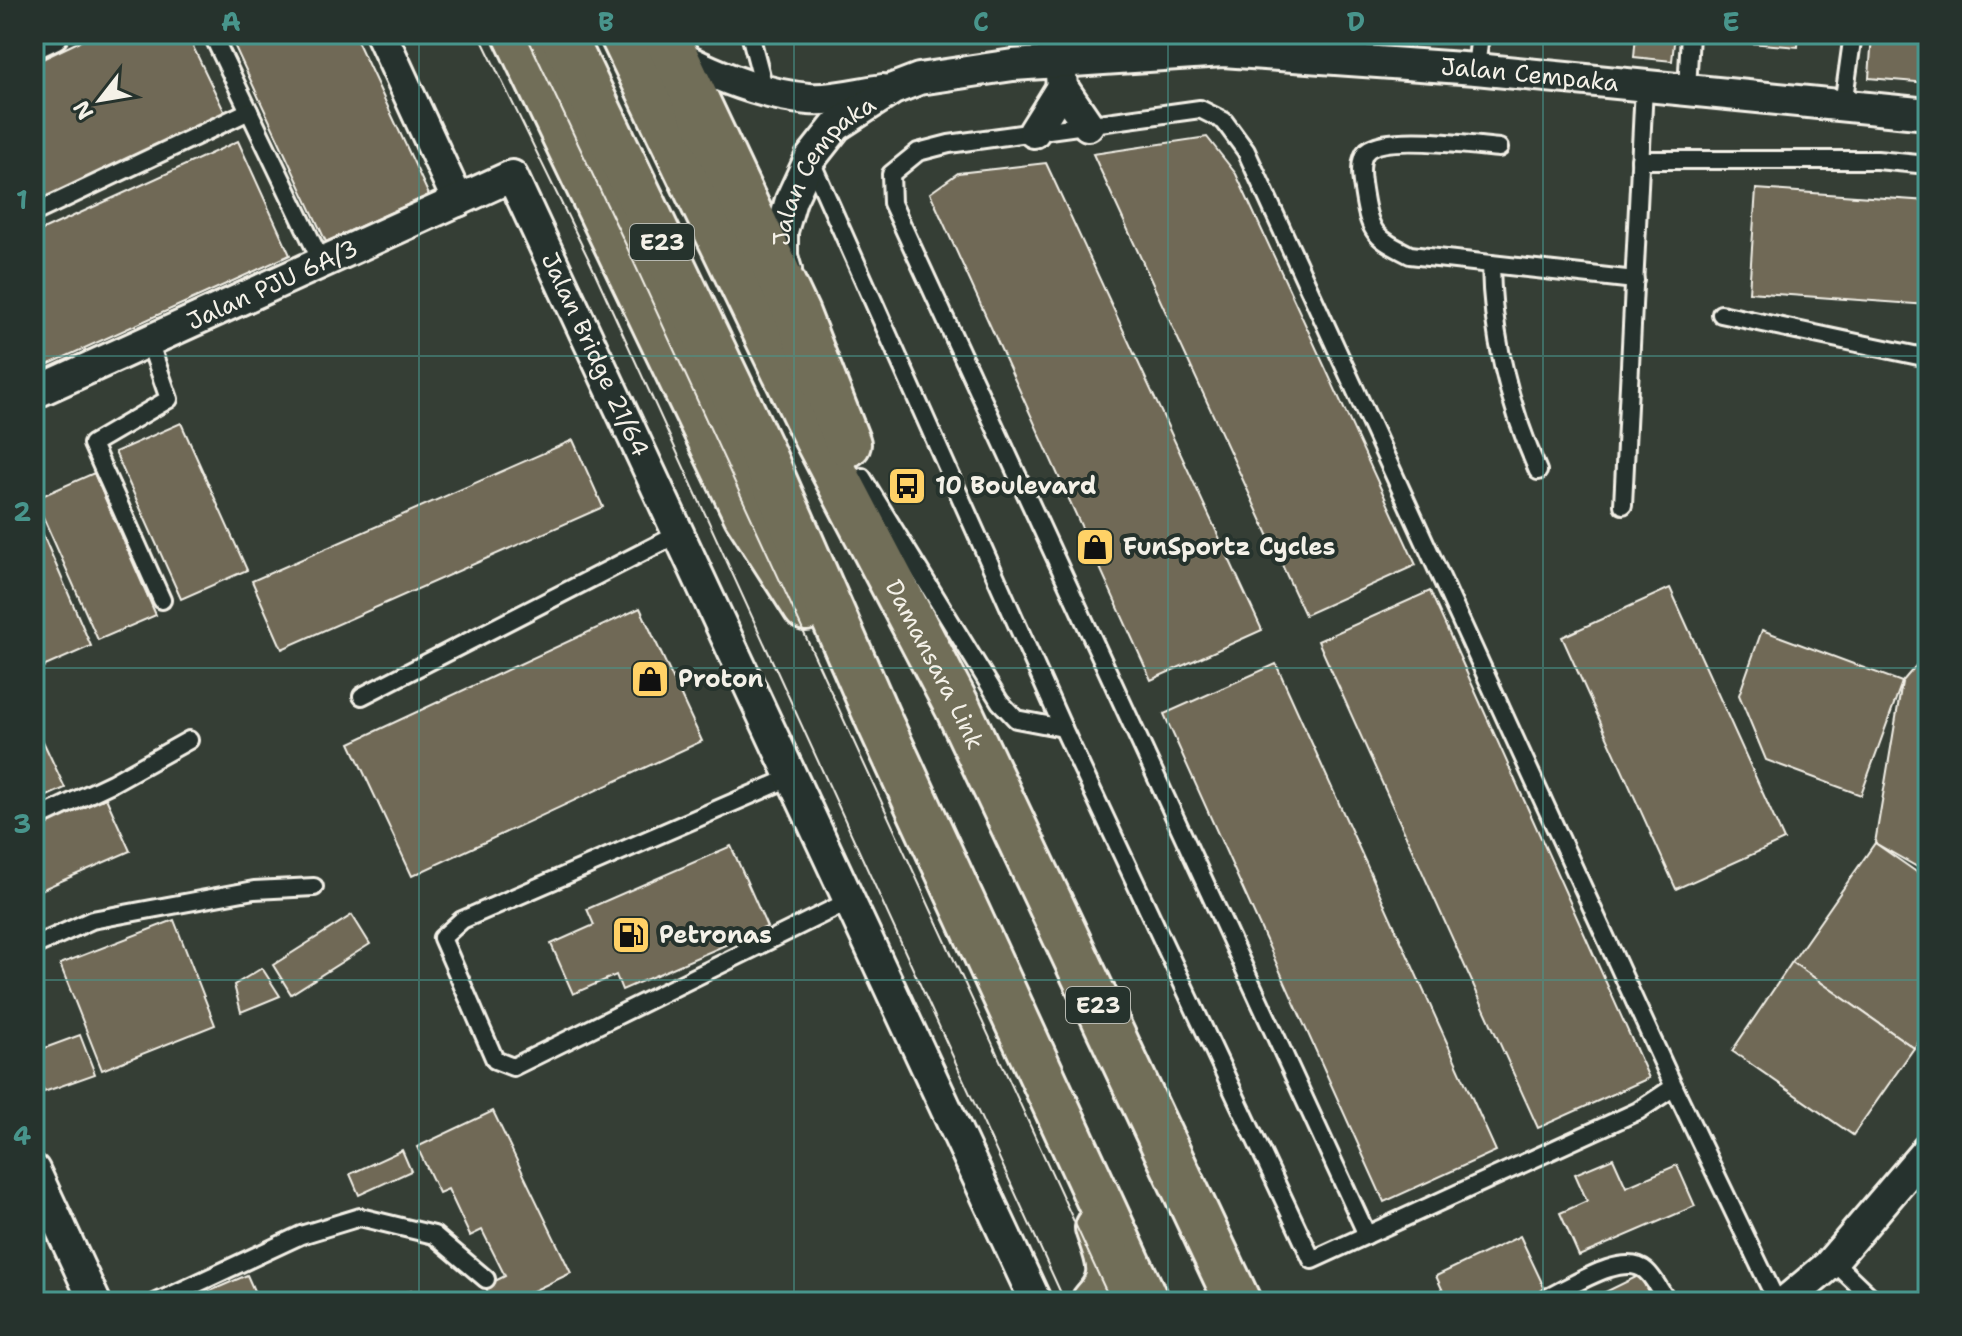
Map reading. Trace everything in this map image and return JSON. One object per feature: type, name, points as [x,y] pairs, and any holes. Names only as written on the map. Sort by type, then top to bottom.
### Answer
[{"type":"highway","points":[[516,34],[746,514],[879,721]]},
{"type":"highway","name":"E23","points":[[562,34],[761,451],[879,721],[1146,1302]]},
{"type":"highway","name":"Damansara Link","points":[[622,34],[816,437],[958,708],[1238,1302]]},
{"type":"highway","points":[[670,44],[797,314],[958,708]]},
{"type":"highway","points":[[1067,1131],[1111,1268],[1102,1294],[1094,1302]]},
{"type":"street","points":[[34,43],[53,34]]},
{"type":"street","points":[[381,34],[458,201]]},
{"type":"street","name":"Jalan Cempaka","points":[[797,314],[782,256],[782,231],[791,200],[810,159],[836,126],[893,89],[919,79],[1054,61],[1223,51],[1260,43],[1644,87],[1928,114]]},
{"type":"street","name":"Jalan Cempaka","points":[[670,44],[709,73],[765,91],[811,99],[893,89]]},
{"type":"street","points":[[1054,61],[1088,125]]},
{"type":"street","points":[[1034,132],[1054,61]]},
{"type":"street","name":"Jalan PJU 6A/3","points":[[34,393],[512,176]]},
{"type":"street","name":"Jalan Bridge 21/64","points":[[512,176],[1036,1302]]},
{"type":"street","points":[[1785,1302],[1833,1261],[1928,1149]]},
{"type":"street","points":[[34,1170],[95,1302]]},
{"type":"lane","points":[[212,34],[322,263]]},
{"type":"lane","points":[[750,34],[765,91]]},
{"type":"lane","points":[[1476,69],[1480,34]]},
{"type":"lane","points":[[1687,90],[1690,34]]},
{"type":"lane","points":[[1843,105],[1853,34]]},
{"type":"lane","points":[[1623,505],[1644,87]]},
{"type":"lane","points":[[1367,1235],[892,203],[891,174],[918,152],[949,144],[1200,109],[1224,121],[1246,151],[1674,1087],[1777,1302]]},
{"type":"lane","points":[[34,213],[249,111]]},
{"type":"lane","points":[[1499,148],[1394,141],[1372,147],[1364,154],[1361,175],[1368,222],[1382,241],[1410,255],[1635,280]]},
{"type":"lane","points":[[810,159],[1063,728],[1312,1260],[1638,1111],[1674,1087]]},
{"type":"lane","points":[[1640,160],[1877,160],[1928,165]]},
{"type":"lane","points":[[1491,264],[1492,305],[1503,368],[1522,434],[1538,471]]},
{"type":"lane","points":[[1721,314],[1928,358]]},
{"type":"lane","points":[[149,341],[169,399],[92,444],[162,600]]},
{"type":"lane","points":[[862,477],[1000,702],[1016,719],[1063,728]]},
{"type":"lane","points":[[362,696],[680,533]]},
{"type":"lane","points":[[34,820],[112,783],[189,740]]},
{"type":"lane","points":[[792,777],[462,920],[442,938],[495,1060],[513,1067],[849,901]]},
{"type":"lane","points":[[34,946],[92,920],[254,890],[314,887]]},
{"type":"lane","points":[[157,1302],[301,1235],[360,1217],[434,1235],[486,1279]]},
{"type":"lane","points":[[1833,1261],[1876,1302]]},
{"type":"lane","points":[[1549,1297],[1629,1263],[1646,1270],[1668,1302]]},
{"type":"building","points":[[95,34],[187,34],[226,115],[34,207],[34,63]]},
{"type":"building","points":[[229,34],[354,34],[429,195],[326,242]]},
{"type":"building","points":[[838,34],[924,34],[923,43]]},
{"type":"building","points":[[1395,34],[1462,34],[1461,41]]},
{"type":"building","points":[[1636,34],[1675,34],[1672,61],[1634,57]]},
{"type":"building","points":[[1713,34],[1799,34],[1798,47],[1713,40]]},
{"type":"building","points":[[1872,34],[1928,34],[1928,83],[1869,78]]},
{"type":"building","points":[[1207,137],[1236,174],[1416,565],[1305,615],[1093,154]]},
{"type":"building","points":[[238,141],[290,255],[34,371],[34,234]]},
{"type":"building","points":[[1046,163],[1262,630],[1151,680],[930,193],[958,173]]},
{"type":"building","points":[[1756,189],[1928,201],[1928,305],[1749,292]]},
{"type":"building","points":[[181,423],[247,570],[181,599],[115,452]]},
{"type":"building","points":[[573,440],[603,507],[282,649],[252,581]]},
{"type":"building","points":[[94,473],[156,615],[98,640],[35,499]]},
{"type":"building","points":[[34,514],[91,646],[34,671]]},
{"type":"building","points":[[1670,588],[1784,840],[1676,889],[1562,637]]},
{"type":"building","points":[[1430,591],[1649,1078],[1538,1128],[1318,641]]},
{"type":"building","points":[[640,608],[702,741],[412,876],[350,743]]},
{"type":"building","points":[[1762,630],[1902,682],[1861,795],[1766,760],[1739,695]]},
{"type":"building","points":[[1919,662],[1928,664],[1928,873],[1875,843],[1902,682]]},
{"type":"building","points":[[1276,664],[1496,1151],[1384,1202],[1164,714]]},
{"type":"building","points":[[34,722],[65,788],[34,802]]},
{"type":"building","points":[[106,798],[130,851],[34,893],[34,829]]},
{"type":"building","points":[[1875,843],[1928,880],[1928,1028],[1914,1048],[1792,962]]},
{"type":"building","points":[[731,846],[767,927],[622,990],[616,975],[573,994],[551,944],[594,925],[587,909]]},
{"type":"building","points":[[352,915],[370,944],[291,994],[273,965]]},
{"type":"building","points":[[174,920],[215,1025],[102,1070],[60,964]]},
{"type":"building","points":[[1792,962],[1914,1048],[1853,1135],[1732,1051]]},
{"type":"building","points":[[262,968],[280,996],[241,1012],[234,985]]},
{"type":"building","points":[[80,1035],[95,1074],[44,1092],[34,1067],[34,1052]]},
{"type":"building","points":[[493,1111],[571,1273],[510,1302],[492,1302],[485,1286],[505,1276],[482,1230],[470,1236],[448,1189],[439,1193],[417,1147]]},
{"type":"building","points":[[402,1150],[411,1171],[359,1195],[350,1174]]},
{"type":"building","points":[[1613,1158],[1626,1187],[1677,1165],[1695,1206],[1579,1256],[1560,1213],[1587,1201],[1575,1174]]},
{"type":"building","points":[[1520,1236],[1551,1302],[1448,1302],[1436,1276]]},
{"type":"building","points":[[247,1275],[259,1302],[185,1302]]},
{"type":"building","points":[[1640,1275],[1653,1302],[1585,1302]]},
{"type":"building","points":[[411,1290],[417,1302],[386,1302]]},
{"type":"tram line","points":[[479,34],[591,264],[1065,1302]]},
{"type":"tram line","points":[[526,34],[1111,1302]]},
{"type":"place","name":"10 Boulevard","points":[[907,486]]},
{"type":"place","name":"FunSportz Cycles","points":[[1095,547]]},
{"type":"place","name":"Proton","points":[[650,679]]},
{"type":"place","name":"Petronas","points":[[631,935]]}]
